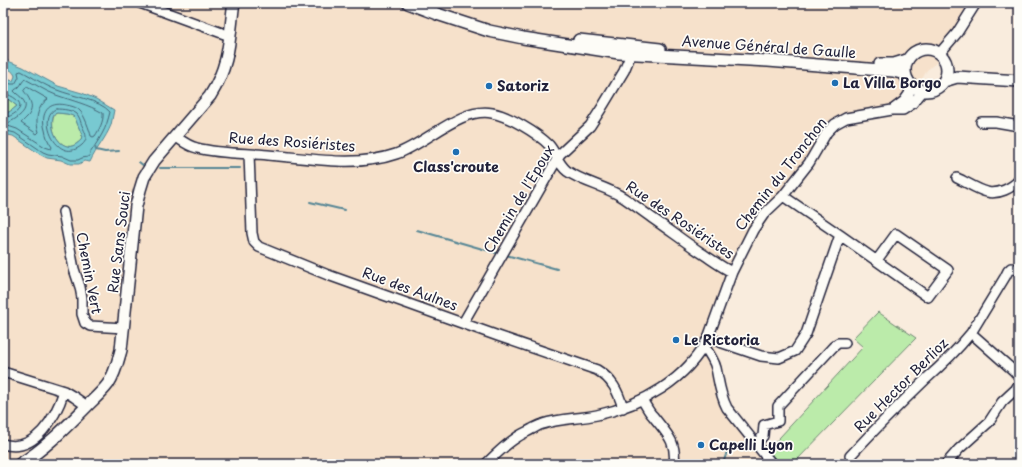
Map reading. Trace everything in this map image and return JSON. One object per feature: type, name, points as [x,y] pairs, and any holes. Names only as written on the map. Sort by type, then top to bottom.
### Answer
[{"type":"main road","name":"Avenue Général de Gaulle","points":[[408,3],[483,29],[523,38],[595,50],[631,54],[768,61],[893,71],[905,74]]},
{"type":"main road","name":"Avenue Général de Gaulle","points":[[427,3],[481,22],[518,31],[606,43],[631,54],[666,49],[887,64],[894,64],[907,60]]},
{"type":"main road","name":"Rue Sans Souci","points":[[20,464],[33,456],[100,394],[112,376],[121,350],[136,206],[144,177],[154,161],[210,96],[217,84],[226,60],[233,5]]},
{"type":"main road","points":[[944,81],[947,71],[945,61],[934,51],[923,49],[913,53],[907,60],[905,67],[907,80],[911,85],[923,91],[935,89],[944,81],[957,77],[1019,81]]},
{"type":"main road","points":[[946,66],[957,70],[1019,75]]},
{"type":"street","points":[[140,3],[230,36]]},
{"type":"street","points":[[939,54],[956,33],[976,3]]},
{"type":"street","name":"Chemin de l'Epoux","points":[[463,323],[558,159],[563,151],[590,126],[631,54]]},
{"type":"street","points":[[892,110],[904,101],[909,94],[911,85]]},
{"type":"street","name":"Chemin du Tronchon","points":[[486,464],[517,438],[542,424],[571,418],[598,415],[623,408],[642,400],[665,386],[679,375],[694,359],[706,342],[732,272],[753,230],[764,214],[783,196],[809,163],[828,132],[835,124],[846,118],[892,110],[903,110],[912,104],[923,91]]},
{"type":"street","name":"Rue des Rosiéristes","points":[[175,136],[188,145],[197,148],[333,161],[368,160],[380,159],[406,150],[460,118],[473,114],[492,113],[510,119],[530,131],[550,147],[566,169],[574,175],[611,191],[625,199],[718,265],[732,272]]},
{"type":"street","points":[[981,122],[996,122],[1019,126]]},
{"type":"street","name":"Rue des Aulnes","points":[[248,154],[252,234],[254,242],[259,247],[328,275],[597,370],[604,375],[616,389],[623,408]]},
{"type":"street","points":[[958,178],[988,193],[1003,191],[1019,180]]},
{"type":"street","points":[[783,196],[877,260],[928,297],[948,270],[896,234],[877,260]]},
{"type":"street","name":"Chemin Vert","points":[[63,212],[74,269],[80,287],[84,323],[90,326],[124,328]]},
{"type":"street","points":[[706,342],[761,356],[779,358],[795,351],[806,334],[840,235]]},
{"type":"street","name":"Rue Hector Berlioz","points":[[850,456],[874,430],[947,360],[971,333],[1008,270],[1011,268],[1019,271]]},
{"type":"street","points":[[946,464],[962,446],[989,422],[1002,402],[1016,389],[1019,383],[1019,378],[1014,371],[971,333]]},
{"type":"street","points":[[706,342],[714,363],[724,403],[772,464]]},
{"type":"street","points":[[756,444],[763,436],[764,425],[778,421],[778,406],[833,346],[838,343],[845,342]]},
{"type":"street","points":[[3,372],[64,391],[74,396],[87,406]]},
{"type":"street","points":[[3,444],[17,446],[36,437],[48,426],[60,404],[64,391]]},
{"type":"street","points":[[642,400],[648,411],[672,441],[675,456],[674,464]]},
{"type":"shaded area","points":[[3,3],[978,3],[979,5],[950,52],[927,70],[909,103],[835,124],[750,231],[713,325],[721,401],[769,464],[3,464]]},
{"type":"green space","points":[[3,97],[17,106],[9,112],[3,114]]},
{"type":"green space","points":[[57,113],[67,114],[75,118],[82,135],[81,140],[75,145],[67,146],[56,137],[53,128],[53,118]]},
{"type":"green space","points":[[878,312],[916,338],[793,464],[779,464],[768,450],[863,347],[853,338]]},
{"type":"water","points":[[3,59],[23,67],[58,86],[96,99],[114,110],[109,130],[90,162],[84,161],[79,164],[70,164],[61,160],[47,158],[13,136],[3,134],[3,114],[9,112],[17,106],[3,97],[3,76],[13,81],[15,76],[12,71],[3,67]],"holes":[[[54,114],[67,114],[75,118],[82,135],[81,140],[73,146],[67,146],[59,141],[54,133],[52,123]]]},
{"type":"waterway","points":[[95,147],[96,150],[105,152],[119,151]]},
{"type":"waterway","points":[[139,162],[144,166]]},
{"type":"waterway","points":[[160,168],[240,168]]},
{"type":"waterway","points":[[310,202],[344,210]]},
{"type":"waterway","points":[[417,230],[500,254]]},
{"type":"waterway","points":[[506,255],[557,269]]},
{"type":"waterway","points":[[723,464],[729,445]]},
{"type":"place","name":"La Villa Borgo","points":[[835,83]]},
{"type":"place","name":"Satoriz","points":[[489,86]]},
{"type":"place","name":"Class'croute","points":[[456,152]]},
{"type":"place","name":"Le Rictoria","points":[[676,340]]},
{"type":"place","name":"Capelli Lyon","points":[[701,445]]}]
